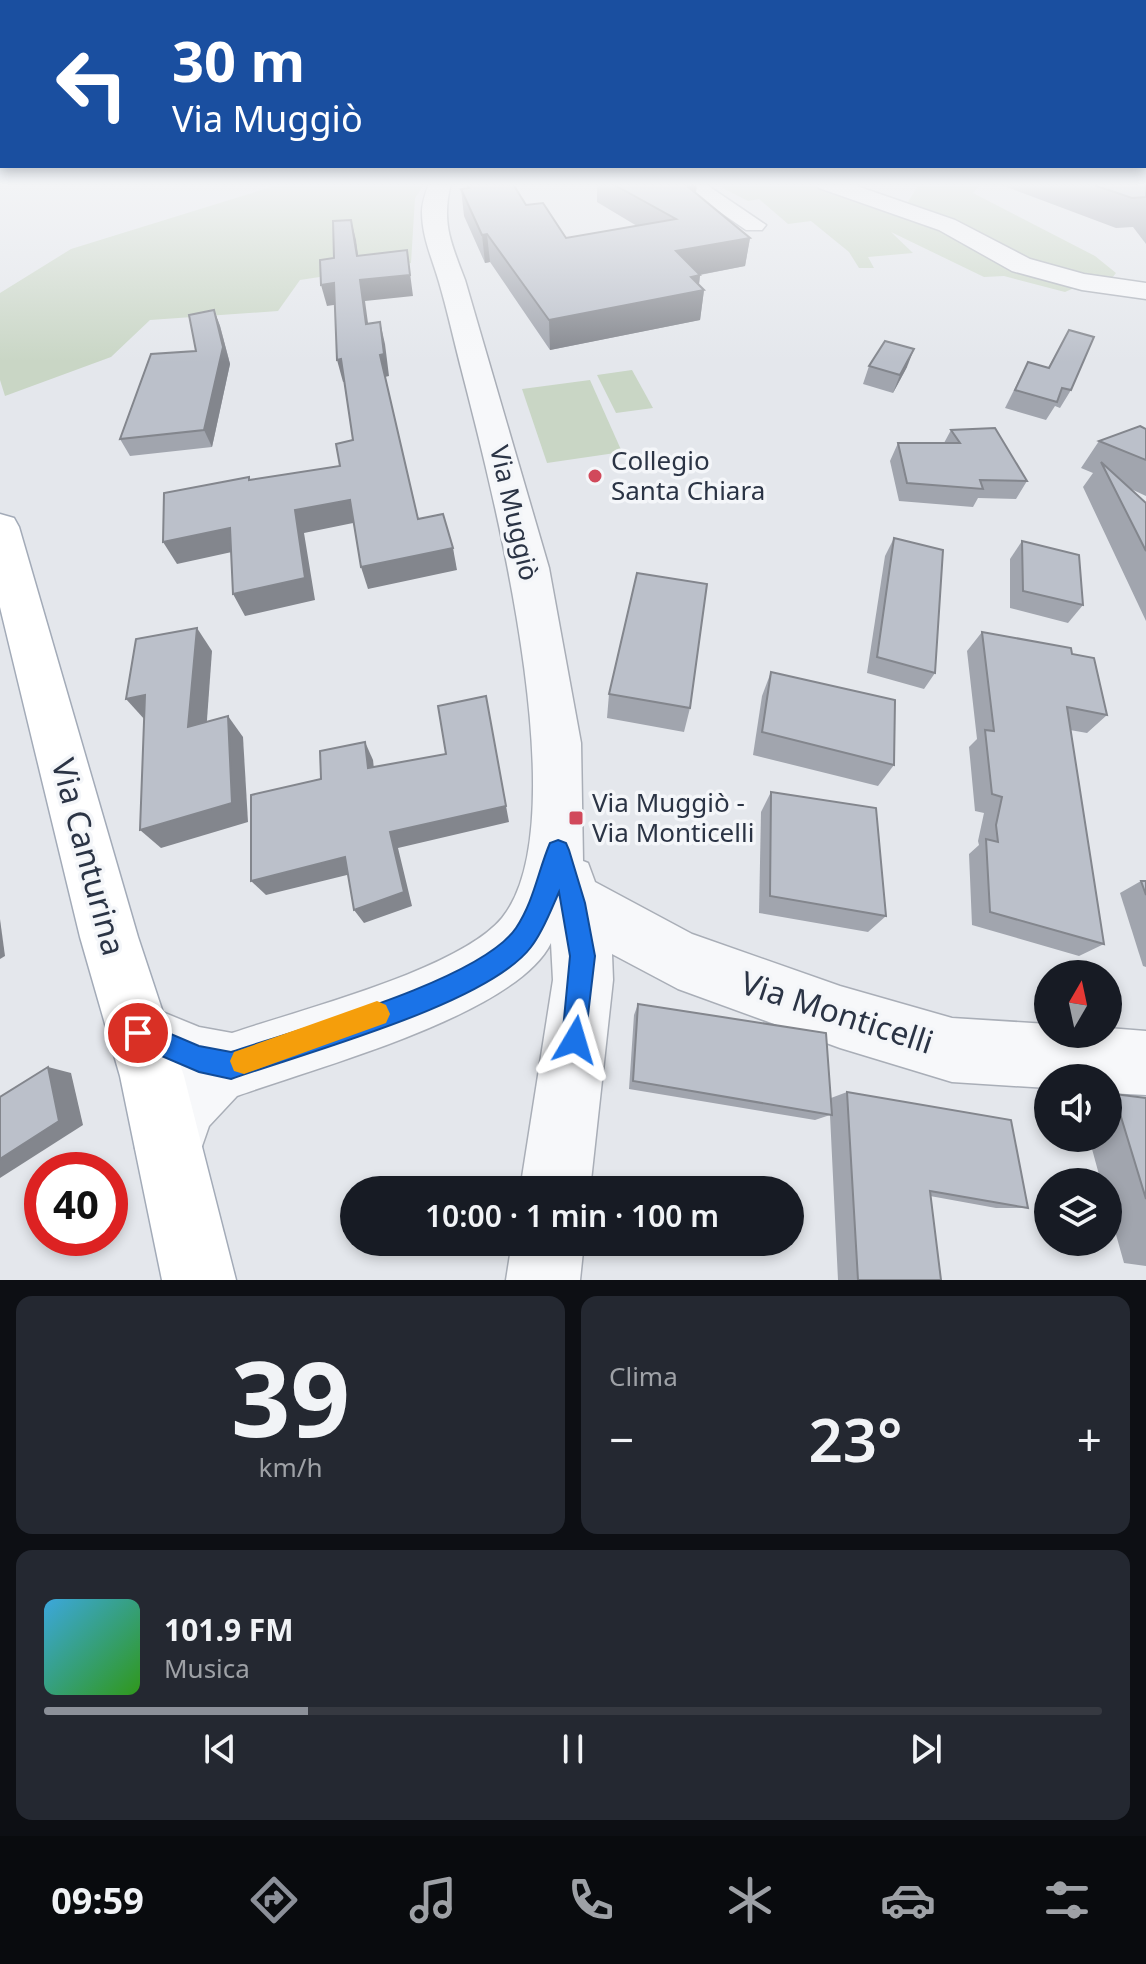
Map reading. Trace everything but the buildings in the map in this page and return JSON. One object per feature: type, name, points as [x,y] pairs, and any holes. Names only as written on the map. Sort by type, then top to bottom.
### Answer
[{"type":"main road","name":"Via Canturina","points":[[0,527],[109,937],[169,1148],[199,1280]]},
{"type":"street","name":"Via Muggiò","points":[[438,243],[452,280],[508,479],[543,645],[557,743],[560,880],[583,956],[583,980],[557,1176]]},
{"type":"street","points":[[980,243],[1021,265],[1082,282],[1146,291]]},
{"type":"street","name":"Via Muggiò","points":[[169,1148],[173,1127],[186,1103],[216,1071],[454,988],[479,975],[523,938],[560,880]]},
{"type":"street","name":"Via Monticelli","points":[[560,880],[678,959],[840,1017],[952,1050],[1146,1063]]},
{"type":"street","points":[[138,1033],[199,1059],[231,1065]]},
{"type":"street","points":[[543,1280],[546,1256]]},
{"type":"green space","points":[[91,243],[412,243],[411,263],[300,280],[278,311],[150,320],[111,357],[5,396],[0,380],[0,293],[71,249]]},
{"type":"green space","points":[[838,243],[902,243],[913,253],[868,257],[874,268],[859,268],[849,252]]},
{"type":"green space","points":[[913,243],[1069,243],[1095,256],[1116,273],[1112,278],[1092,280],[1065,292],[1004,276],[984,277]]},
{"type":"green space","points":[[632,370],[653,408],[616,413],[597,375]]},
{"type":"green space","points":[[590,380],[622,452],[547,463],[522,389]]},
{"type":"slow traffic","points":[[244,1061],[377,1014]]},
{"type":"place","name":"Collegio Santa Chiara","points":[[595,476]]},
{"type":"place","name":"Via Muggiò - Via Monticelli","points":[[576,818]]},
{"type":"route","points":[[138,1033],[199,1059],[231,1065],[454,988],[479,975],[523,938],[549,887],[558,850],[573,903],[583,956],[575,1040]]}]
